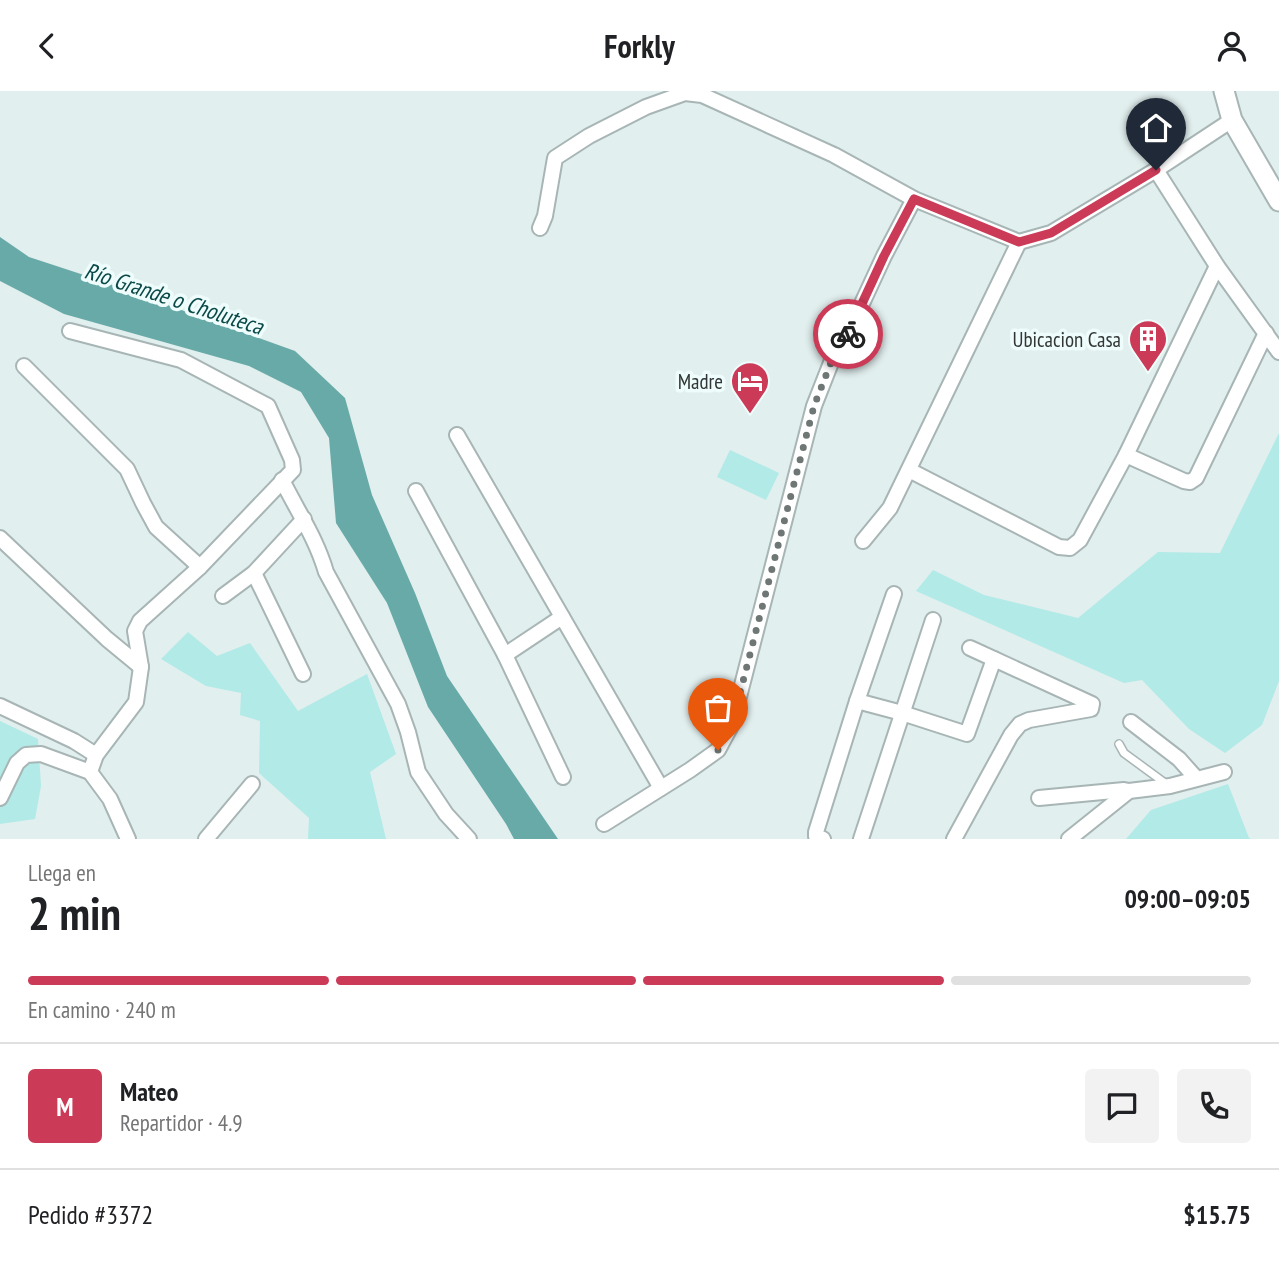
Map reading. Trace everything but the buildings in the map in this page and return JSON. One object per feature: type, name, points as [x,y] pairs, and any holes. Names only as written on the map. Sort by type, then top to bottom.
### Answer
[{"type":"main road","points":[[1224,91],[1232,120],[1279,201]]},
{"type":"street","points":[[540,228],[545,216],[555,158],[589,136],[646,107],[685,93],[703,93],[834,155],[914,199],[1019,242],[1051,233],[1156,170],[1232,120]]},
{"type":"street","points":[[1156,170],[1217,266],[1279,352]]},
{"type":"street","points":[[604,824],[690,771],[718,750],[732,724],[814,406],[836,350],[846,338],[914,199]]},
{"type":"street","points":[[863,541],[890,509],[1019,242]]},
{"type":"street","points":[[909,470],[1059,547],[1070,548],[1080,540],[1126,455],[1217,266]]},
{"type":"street","points":[[70,331],[181,360],[268,406],[292,460],[293,470],[200,567],[140,621],[135,631],[141,667],[136,702],[96,755],[90,772]]},
{"type":"street","points":[[1126,455],[1184,481],[1190,482],[1196,478],[1266,333]]},
{"type":"street","points":[[24,366],[127,468],[156,527],[200,567]]},
{"type":"street","points":[[457,435],[661,787]]},
{"type":"street","points":[[282,480],[320,551],[326,572],[398,704],[418,772],[446,814],[469,839]]},
{"type":"street","points":[[416,491],[505,655],[563,777]]},
{"type":"street","points":[[223,596],[254,573],[304,519]]},
{"type":"street","points":[[0,538],[107,639],[141,667]]},
{"type":"street","points":[[254,573],[303,674]]},
{"type":"street","points":[[823,839],[816,836],[816,832],[894,594]]},
{"type":"street","points":[[505,655],[562,617]]},
{"type":"street","points":[[862,839],[933,620]]},
{"type":"street","points":[[954,839],[1020,724],[1091,709],[1092,704],[970,648]]},
{"type":"street","points":[[857,701],[967,734],[994,659]]},
{"type":"street","points":[[0,706],[74,741],[96,755]]},
{"type":"street","points":[[1131,722],[1179,759],[1196,778]]},
{"type":"street","points":[[0,798],[17,763],[26,755],[40,754],[90,772],[110,799],[128,839]]},
{"type":"street","points":[[1039,798],[1170,786],[1224,772]]},
{"type":"street","points":[[206,839],[252,784]]},
{"type":"street","points":[[1069,839],[1129,791]]},
{"type":"lane","points":[[1119,744],[1124,753],[1170,786]]},
{"type":"shaded area","points":[[0,237],[29,257],[295,351],[345,398],[372,495],[415,593],[447,676],[558,839],[514,839],[428,707],[387,603],[336,523],[329,438],[301,392],[249,366],[64,314],[0,281]]},
{"type":"shaded area","points":[[1279,433],[1279,681],[1262,725],[1225,753],[1189,729],[1142,680],[1124,683],[916,591],[933,570],[984,595],[1078,618],[1158,552],[1220,553]]},
{"type":"shaded area","points":[[730,450],[779,473],[766,500],[717,477]]},
{"type":"shaded area","points":[[188,632],[217,656],[250,643],[298,711],[367,674],[396,754],[370,772],[386,839],[308,839],[309,818],[259,773],[260,721],[240,715],[241,693],[206,686],[161,659]]},
{"type":"shaded area","points":[[0,721],[38,739],[41,786],[35,819],[0,824]]},
{"type":"shaded area","points":[[1228,784],[1251,839],[1126,839],[1151,810]]},
{"type":"way so far","points":[[718,750],[732,724],[814,406],[836,350],[848,334]]},
{"type":"place","name":"Ubicacion Casa","points":[[1148,373]]},
{"type":"place","name":"Madre","points":[[750,415]]},
{"type":"route","points":[[848,334],[914,199],[1019,242],[1051,233],[1156,170]]},
{"type":"water label","name":"Río Grande o Choluteca","points":[[174,298]]}]
